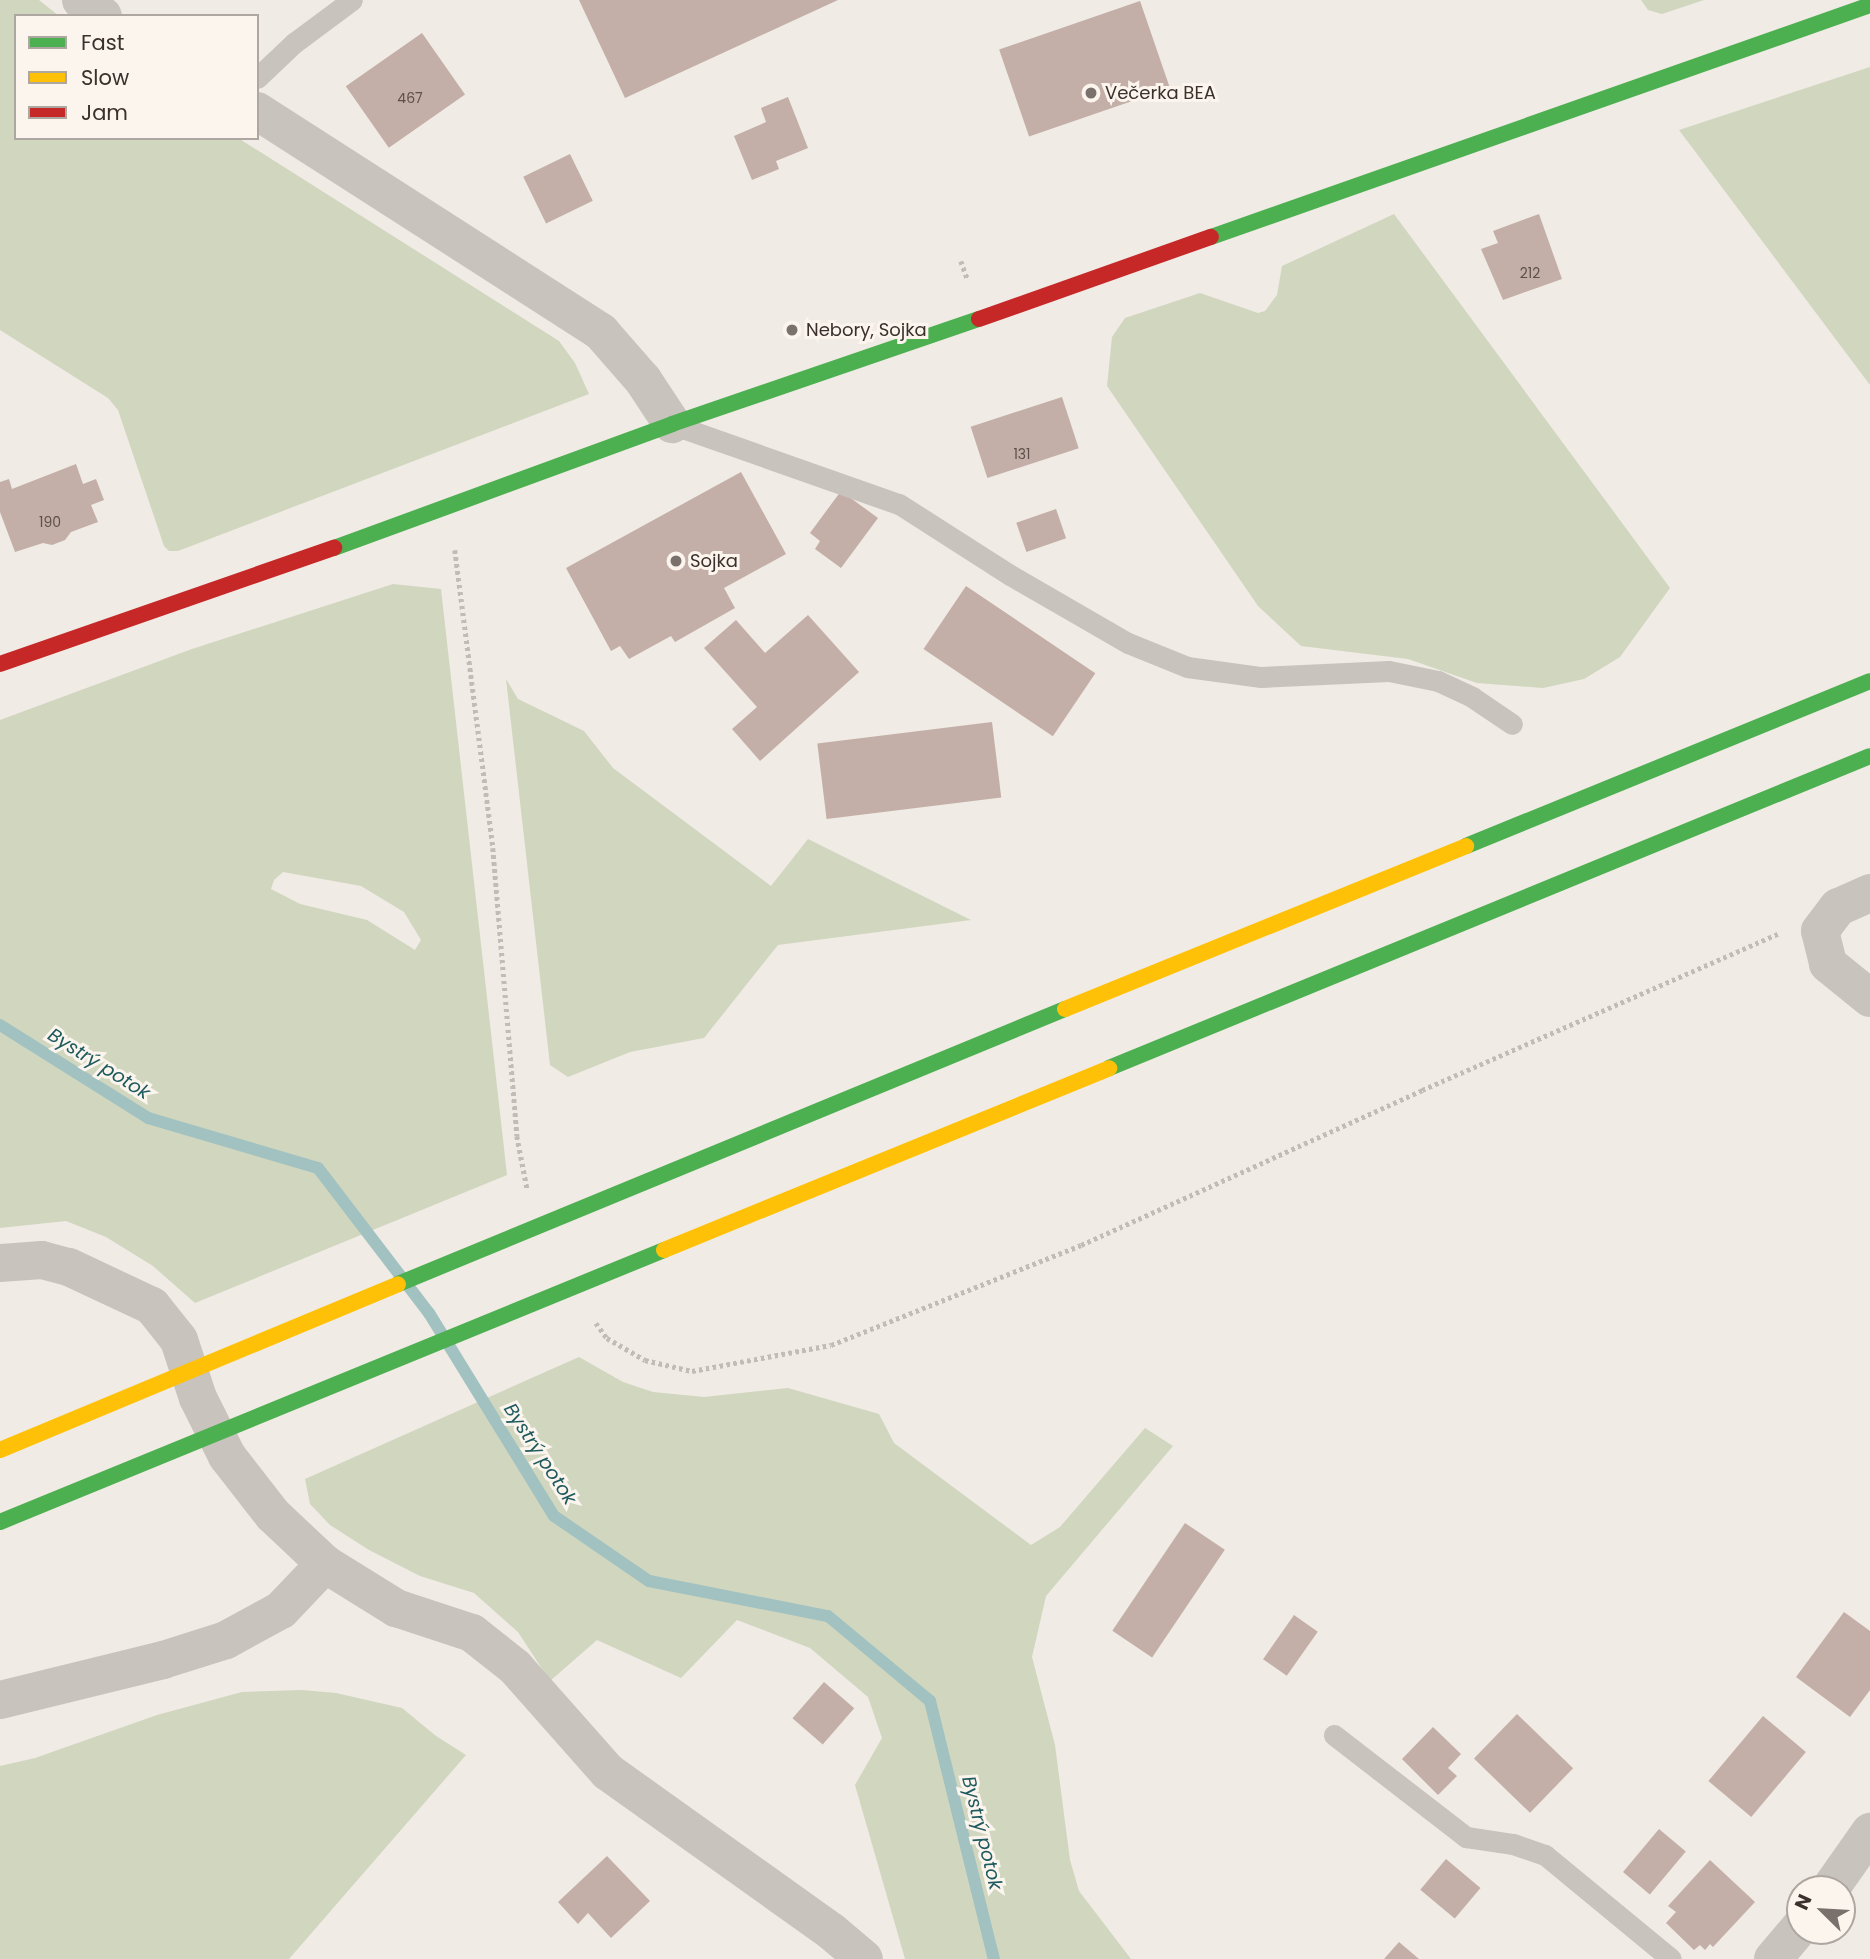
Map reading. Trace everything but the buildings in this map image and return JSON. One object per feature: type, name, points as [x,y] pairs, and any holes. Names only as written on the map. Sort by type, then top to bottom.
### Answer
[{"type":"main road","points":[[0,664],[450,508],[672,424],[820,375],[1870,5]]},
{"type":"main road","points":[[0,1450],[1870,681]]},
{"type":"main road","points":[[0,1522],[1870,756]]},
{"type":"street","points":[[80,0],[100,14]]},
{"type":"street","points":[[259,112],[601,332],[643,380],[672,424]]},
{"type":"street","points":[[1870,893],[1838,907],[1820,931],[1828,964],[1870,998]]},
{"type":"street","points":[[0,1263],[42,1260],[69,1266],[152,1306],[179,1340],[198,1398],[227,1456],[273,1515],[325,1564],[396,1608],[472,1633],[515,1667],[608,1772],[831,1931],[863,1959]]},
{"type":"street","points":[[0,1700],[163,1660],[226,1640],[281,1610],[325,1564]]},
{"type":"street","points":[[1840,1875],[1870,1832]]},
{"type":"street","points":[[1773,1959],[1786,1944]]},
{"type":"lane","points":[[259,76],[294,43],[352,0]]},
{"type":"lane","points":[[672,424],[899,504],[1010,575],[1128,643],[1187,667],[1261,677],[1389,671],[1438,681],[1472,697],[1512,724]]},
{"type":"lane","points":[[1334,1735],[1466,1837],[1513,1844],[1545,1855],[1671,1959]]},
{"type":"green space","points":[[0,0],[39,0],[56,14],[14,14],[14,140],[241,140],[559,341],[575,363],[589,394],[178,551],[169,551],[164,546],[118,410],[108,398],[0,330]]},
{"type":"green space","points":[[1641,0],[1704,0],[1662,14],[1648,10]]},
{"type":"green space","points":[[1870,67],[1870,385],[1679,130]]},
{"type":"green space","points":[[1394,214],[1670,588],[1620,657],[1584,679],[1543,688],[1477,683],[1408,659],[1301,646],[1258,606],[1107,386],[1112,337],[1125,318],[1200,293],[1258,313],[1265,311],[1277,295],[1282,266]]},
{"type":"green space","points":[[393,584],[441,589],[507,1175],[195,1303],[153,1266],[106,1237],[66,1221],[0,1228],[0,720],[192,649]],"holes":[[[283,872],[361,886],[404,912],[421,940],[415,950],[367,920],[300,904],[271,889],[274,880]]]},
{"type":"green space","points":[[506,679],[518,699],[584,731],[613,768],[771,886],[808,839],[971,920],[778,945],[704,1038],[630,1052],[568,1077],[550,1065]]},
{"type":"green space","points":[[579,1357],[623,1382],[653,1392],[704,1397],[788,1388],[879,1414],[894,1443],[1031,1545],[1060,1527],[1145,1428],[1173,1446],[1046,1596],[1032,1657],[1055,1745],[1070,1860],[1079,1891],[1131,1959],[905,1959],[855,1785],[882,1738],[868,1697],[810,1648],[737,1620],[681,1678],[597,1640],[550,1681],[518,1632],[474,1593],[420,1576],[369,1550],[330,1525],[310,1504],[305,1479]]},
{"type":"green space","points":[[302,1690],[336,1693],[402,1708],[436,1736],[466,1755],[289,1959],[0,1959],[0,1766],[35,1758],[157,1715],[242,1692]]},
{"type":"waterway","name":"Bystrý potok","points":[[0,1025],[148,1118],[318,1168],[429,1313],[554,1516],[649,1581],[828,1616],[930,1701],[994,1959]]},
{"type":"traffic: fast","points":[[1211,237],[1870,5]]},
{"type":"traffic: fast","points":[[334,548],[672,424],[979,319]]},
{"type":"traffic: fast","points":[[1466,846],[1870,681]]},
{"type":"traffic: fast","points":[[1109,1068],[1870,756]]},
{"type":"traffic: fast","points":[[398,1284],[1065,1009]]},
{"type":"traffic: fast","points":[[0,1522],[664,1250]]},
{"type":"traffic: slow","points":[[1065,1009],[1466,846]]},
{"type":"traffic: slow","points":[[664,1250],[1109,1068]]},
{"type":"traffic: slow","points":[[0,1450],[398,1284]]},
{"type":"traffic: jam","points":[[979,319],[1211,237]]},
{"type":"traffic: jam","points":[[0,664],[334,548]]},
{"type":"place","name":"Večerka BEA","points":[[1091,93]]},
{"type":"place","name":"Nebory, Sojka","points":[[792,330]]},
{"type":"place","name":"Sojka","points":[[676,561]]}]
